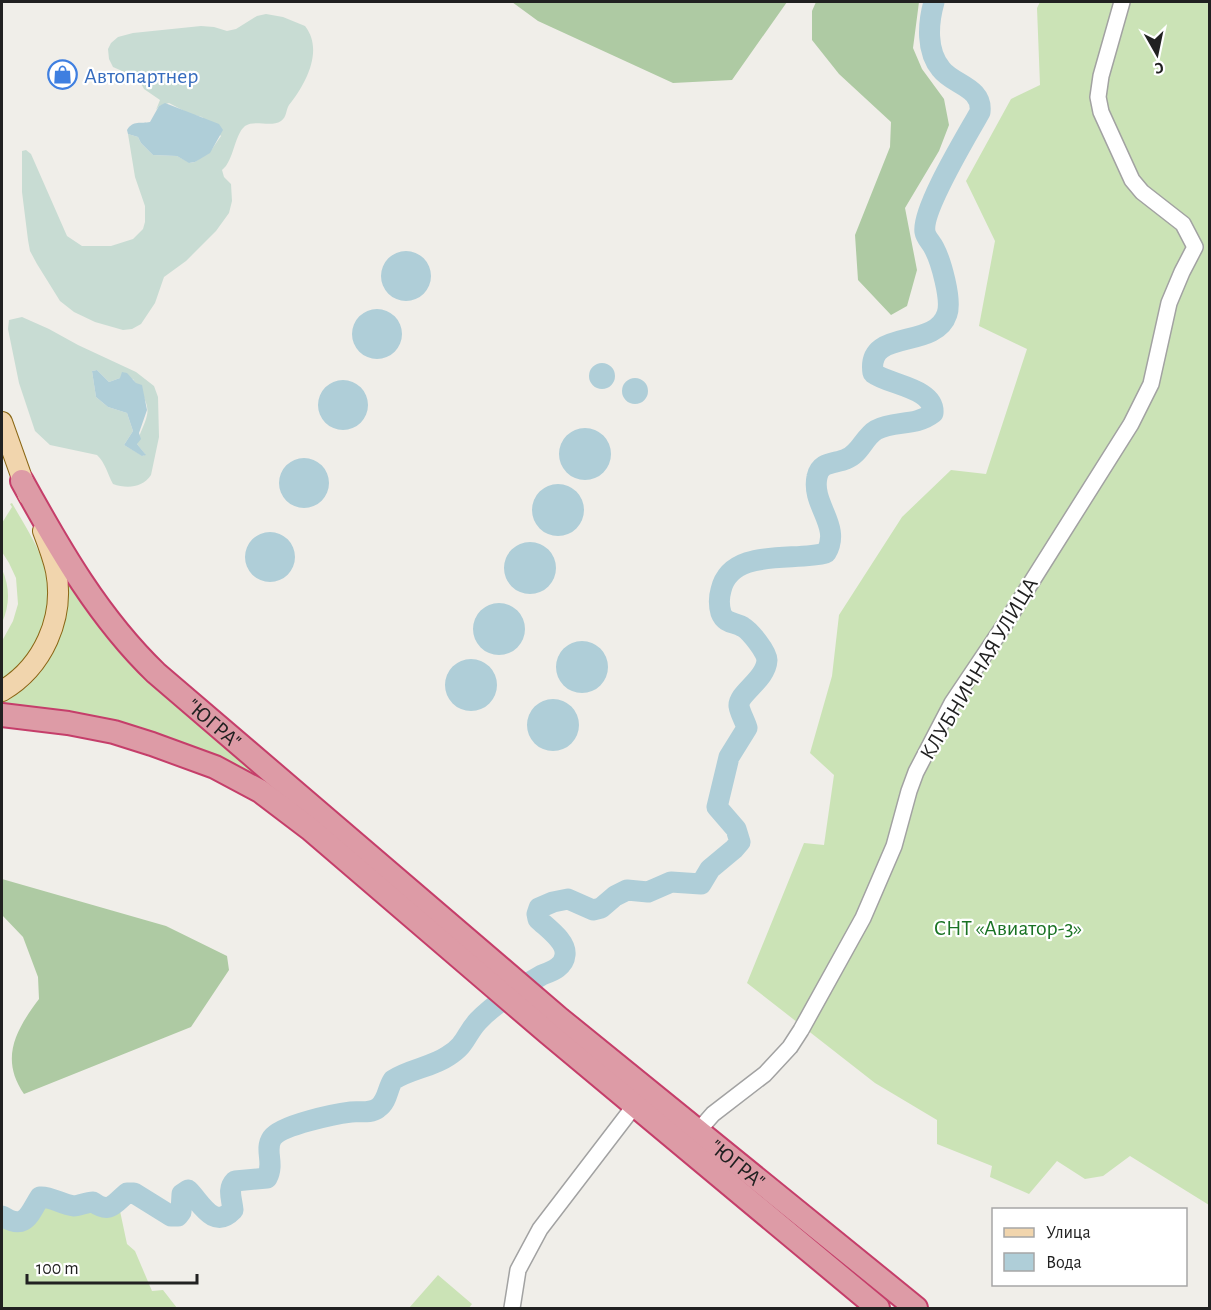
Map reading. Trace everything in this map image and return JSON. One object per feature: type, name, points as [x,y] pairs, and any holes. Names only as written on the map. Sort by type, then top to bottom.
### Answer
[{"type":"highway","name":"\"ЮГРА\"","points":[[22,481],[57,543],[94,601],[143,660],[485,968]]},
{"type":"highway","name":"\"ЮГРА\"","points":[[2,715],[68,723],[114,732],[185,754],[238,779],[283,807],[485,968]]},
{"type":"highway","points":[[485,968],[554,1026]]},
{"type":"highway","name":"\"ЮГРА\"","points":[[554,1026],[698,1131],[916,1308]]},
{"type":"highway","name":"\"ЮГРА\"","points":[[554,1026],[635,1105],[878,1308]]},
{"type":"main road","points":[[2,422],[22,481],[43,530],[56,568],[57,580],[54,622],[44,649],[18,680],[2,691]]},
{"type":"main road","points":[[2,444],[22,481]]},
{"type":"street","name":"КЛУБНИЧНАЯ УЛИЦА","points":[[698,1131],[713,1114],[765,1074],[778,1061],[790,1047],[816,1006],[863,918],[894,846],[916,772],[952,703],[1005,624],[1131,424],[1151,384],[1169,303],[1195,247],[1183,224],[1142,192],[1132,180],[1101,112],[1098,97],[1101,76],[1122,2]]},
{"type":"street","points":[[512,1308],[518,1270],[540,1229],[635,1105]]},
{"type":"green space","points":[[512,2],[787,2],[732,80],[673,83],[538,21]]},
{"type":"green space","points":[[816,2],[919,2],[913,48],[922,69],[944,99],[949,125],[939,151],[905,208],[917,270],[907,306],[891,315],[858,280],[855,235],[890,147],[891,122],[839,74],[812,40],[812,11]]},
{"type":"green space","name":"СНТ «Авиатор-3»","points":[[1040,2],[1209,2],[1209,1205],[1130,1156],[1103,1176],[1085,1179],[1057,1161],[1029,1194],[990,1177],[992,1166],[937,1144],[937,1120],[875,1083],[747,983],[804,843],[824,845],[834,775],[810,753],[832,676],[839,615],[902,517],[951,470],[986,474],[1027,349],[979,326],[995,241],[966,181],[1011,99],[1040,85],[1037,8]]},
{"type":"green space","points":[[266,14],[283,17],[305,26],[313,46],[311,67],[281,121],[272,124],[249,124],[238,135],[229,161],[222,170],[224,177],[231,184],[232,201],[229,213],[216,231],[186,261],[164,277],[155,303],[141,324],[132,329],[123,330],[95,322],[74,312],[60,301],[30,251],[22,192],[22,151],[26,150],[31,154],[67,236],[82,246],[111,246],[133,239],[143,229],[145,206],[135,177],[128,134],[138,137],[153,155],[177,156],[190,163],[195,162],[212,149],[221,136],[202,117],[190,114],[169,103],[159,106],[156,110],[160,100],[144,89],[138,78],[113,67],[108,49],[111,43],[118,37],[133,33],[201,26],[227,31]]},
{"type":"green space","points":[[22,317],[49,329],[136,372],[154,386],[158,397],[159,437],[151,475],[143,483],[124,487],[113,484],[97,455],[50,445],[35,431],[19,383],[8,329],[9,320]],"holes":[[[97,370],[109,382],[120,378],[133,379],[143,396],[148,410],[137,444],[145,454],[143,456],[124,445],[133,431],[127,413],[108,407],[96,397],[92,371]]]},
{"type":"green space","points":[[12,503],[42,560],[48,594],[42,627],[36,642],[16,668],[2,679],[2,641],[13,621],[18,604],[16,578],[2,552],[2,523]]},
{"type":"green space","points":[[2,569],[8,596],[7,609],[2,623]]},
{"type":"green space","points":[[70,581],[319,819],[260,781],[2,708],[2,703],[33,682],[53,653],[60,637]]},
{"type":"green space","points":[[2,879],[166,926],[227,956],[229,970],[191,1027],[24,1094],[13,1069],[12,1057],[17,1034],[39,999],[38,977],[23,937],[2,915]]},
{"type":"green space","points":[[44,1204],[68,1212],[89,1209],[94,1214],[120,1211],[127,1244],[135,1251],[152,1291],[163,1290],[177,1308],[2,1308],[2,1223],[17,1225],[26,1223]]},
{"type":"green space","points":[[438,1275],[472,1304],[469,1308],[409,1308]]},
{"type":"water","points":[[165,103],[219,124],[223,130],[210,153],[189,163],[177,156],[153,155],[138,137],[128,134],[127,130],[132,125],[150,122],[159,106]]},
{"type":"water","points":[[411,251],[424,258],[430,266],[430,286],[424,294],[416,300],[401,301],[388,294],[382,286],[381,271],[388,258],[396,252]]},
{"type":"water","points":[[382,309],[395,316],[401,324],[401,344],[395,352],[387,358],[372,359],[359,352],[353,344],[352,329],[359,316],[367,310]]},
{"type":"water","points":[[602,363],[611,367],[615,376],[611,385],[602,389],[593,385],[589,376],[593,367]]},
{"type":"water","points":[[97,370],[109,382],[120,378],[122,372],[127,373],[136,383],[142,385],[147,410],[139,433],[141,439],[137,444],[146,455],[142,456],[124,445],[133,431],[127,413],[108,407],[96,397],[92,371]]},
{"type":"water","points":[[635,378],[644,382],[648,391],[644,400],[635,404],[626,400],[622,391],[626,382]]},
{"type":"water","points":[[348,380],[361,387],[367,395],[367,415],[361,423],[353,429],[338,430],[325,423],[319,415],[318,400],[325,387],[333,381]]},
{"type":"water","points":[[585,428],[595,430],[603,436],[609,444],[611,454],[609,464],[603,472],[595,478],[585,480],[575,478],[567,472],[561,464],[559,454],[561,444],[567,436],[575,430]]},
{"type":"water","points":[[299,458],[309,458],[322,465],[329,478],[329,488],[322,501],[309,508],[299,508],[290,504],[283,497],[279,488],[279,478],[283,469],[290,462]]},
{"type":"water","points":[[558,484],[568,486],[576,492],[582,500],[584,510],[582,520],[576,528],[568,534],[558,536],[548,534],[540,528],[534,520],[532,510],[534,500],[540,492],[548,486]]},
{"type":"water","points":[[265,532],[275,532],[288,539],[295,552],[295,562],[288,575],[275,582],[265,582],[256,578],[249,571],[245,562],[245,552],[249,543],[256,536]]},
{"type":"water","points":[[530,542],[540,544],[548,550],[554,558],[556,568],[554,578],[548,586],[540,592],[530,594],[520,592],[512,586],[506,578],[504,568],[506,558],[512,550],[520,544]]},
{"type":"water","points":[[499,603],[509,605],[517,611],[523,619],[525,629],[523,639],[517,647],[509,653],[499,655],[489,653],[481,647],[475,639],[473,629],[475,619],[481,611],[489,605]]},
{"type":"water","points":[[582,641],[592,643],[600,649],[606,657],[608,667],[606,677],[600,685],[592,691],[582,693],[572,691],[564,685],[558,677],[556,667],[558,657],[564,649],[572,643]]},
{"type":"water","points":[[471,659],[481,661],[489,667],[495,675],[497,685],[495,695],[489,703],[481,709],[471,711],[461,709],[453,703],[447,695],[445,685],[447,675],[453,667],[461,661]]},
{"type":"water","points":[[553,699],[563,701],[571,707],[577,715],[579,725],[577,735],[571,743],[563,749],[553,751],[543,749],[535,743],[529,735],[527,725],[529,715],[535,707],[543,701]]},
{"type":"waterway","points":[[2,1216],[17,1222],[22,1221],[40,1197],[74,1206],[93,1202],[99,1206],[108,1207],[127,1193],[134,1193],[171,1216],[178,1216],[181,1212],[182,1194],[188,1190],[213,1216],[226,1216],[233,1210],[231,1191],[235,1181],[267,1178],[270,1167],[269,1147],[272,1138],[277,1133],[321,1118],[375,1110],[384,1102],[393,1080],[448,1056],[459,1047],[484,1015],[508,996],[560,966],[565,950],[556,935],[538,919],[539,908],[568,899],[593,910],[601,908],[615,896],[627,890],[648,892],[671,882],[701,884],[710,869],[740,842],[736,829],[717,807],[729,757],[747,728],[739,706],[740,701],[762,674],[767,660],[761,647],[750,633],[743,627],[728,621],[721,613],[720,593],[727,576],[737,567],[750,562],[826,553],[830,543],[829,524],[816,487],[821,468],[851,457],[876,430],[919,420],[933,413],[932,405],[927,398],[910,388],[873,373],[874,359],[880,350],[890,344],[929,332],[940,325],[948,308],[943,271],[925,232],[926,221],[937,190],[980,112],[980,104],[972,92],[946,74],[936,62],[930,37],[930,19],[934,2]]},
{"type":"place","name":"Автопартнер","points":[[63,75]]}]
